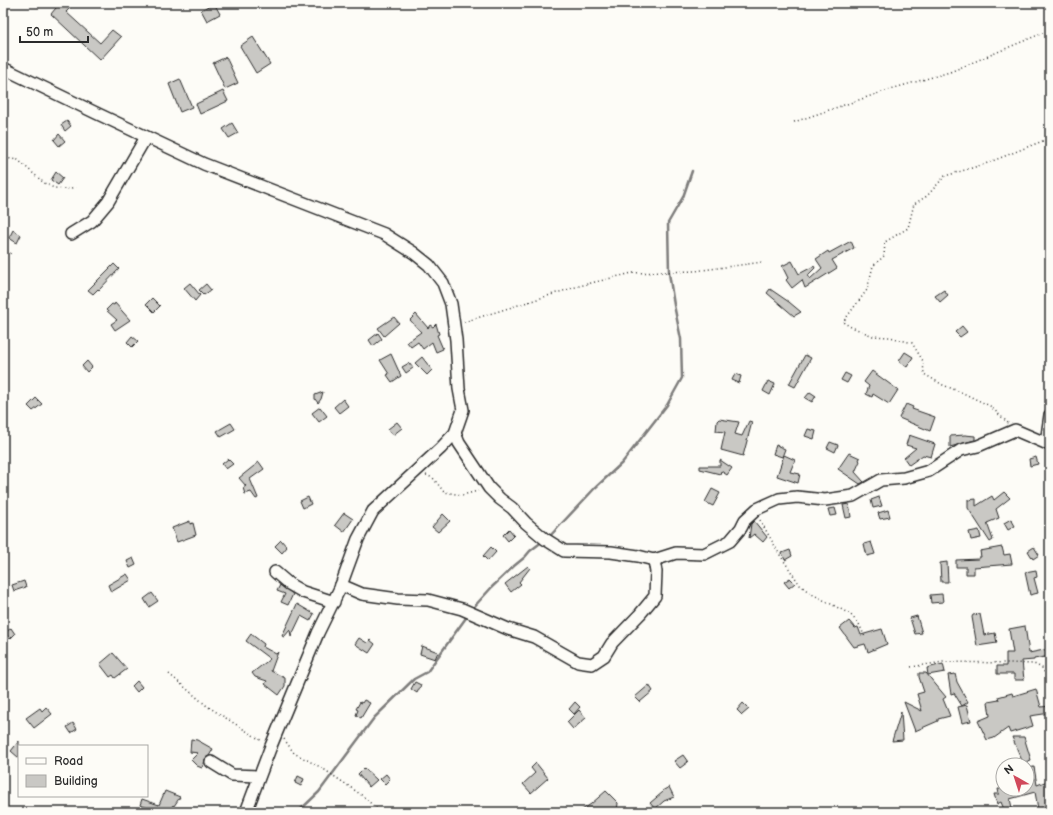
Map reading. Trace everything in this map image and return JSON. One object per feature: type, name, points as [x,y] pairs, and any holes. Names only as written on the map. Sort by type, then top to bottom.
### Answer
[{"type":"street","points":[[3,68],[204,164],[384,234],[414,253],[429,265],[442,283],[451,304],[463,410],[455,433],[441,448],[373,511],[358,539],[342,585],[318,633],[271,746],[246,812]]},
{"type":"street","points":[[71,234],[92,221],[108,202],[146,137]]},
{"type":"street","points":[[455,433],[459,442],[489,488],[545,539],[564,550],[611,552],[654,560],[676,553],[704,554],[730,541],[741,528],[745,520],[758,509],[780,499],[797,497],[825,500],[852,496],[881,480],[904,478],[929,471],[961,450],[978,446],[1015,430],[1048,444],[1050,415]]},
{"type":"street","points":[[342,585],[362,594],[398,599],[428,600],[462,609],[508,629],[534,638],[578,662],[592,664],[604,656],[612,643],[655,596],[656,572],[654,560]]},
{"type":"street","points":[[275,572],[289,584],[304,592],[334,602]]},
{"type":"street","points":[[211,762],[232,775],[259,776]]},
{"type":"path","points":[[794,122],[891,89],[950,72],[1050,30]]},
{"type":"path","points":[[1015,430],[990,406],[924,374],[923,361],[912,343],[890,337],[873,336],[843,322],[867,290],[873,266],[884,256],[885,242],[908,228],[914,204],[927,196],[944,176],[985,164],[1050,138]]},
{"type":"path","points":[[3,160],[5,158],[18,160],[44,184],[54,188],[66,189],[76,187]]},
{"type":"path","points":[[3,248],[13,254]]},
{"type":"path","points":[[454,325],[579,286],[632,272],[695,271],[762,262]]},
{"type":"path","points":[[415,471],[433,478],[444,492],[462,495],[489,488]]},
{"type":"path","points":[[753,513],[762,521],[780,555],[800,585],[810,593],[850,614],[859,624],[865,637]]},
{"type":"path","points":[[911,667],[942,662],[1011,662],[1034,664],[1042,668],[1050,682]]},
{"type":"path","points":[[169,674],[207,706],[271,746]]},
{"type":"path","points":[[276,734],[284,740],[294,753],[322,768],[347,785],[380,812]]},
{"type":"building","points":[[60,3],[75,3],[66,12],[100,43],[112,30],[121,37],[100,60],[51,14]]},
{"type":"building","points":[[214,3],[220,14],[207,21],[201,10]]},
{"type":"building","points":[[253,37],[270,64],[256,73],[240,46]]},
{"type":"building","points":[[226,57],[238,83],[225,89],[213,63]]},
{"type":"building","points":[[180,79],[192,107],[180,112],[169,84]]},
{"type":"building","points":[[223,91],[228,101],[200,114],[196,104]]},
{"type":"building","points":[[67,121],[71,126],[65,131],[61,125]]},
{"type":"building","points":[[232,123],[238,133],[229,138],[223,129]]},
{"type":"building","points":[[59,134],[65,141],[59,146],[54,140]]},
{"type":"building","points":[[56,172],[63,178],[58,185],[51,180]]},
{"type":"building","points":[[13,230],[21,235],[17,243],[9,238]]},
{"type":"building","points":[[851,241],[854,248],[832,260],[837,268],[805,288],[802,280],[792,288],[786,280],[788,278],[782,266],[792,261],[799,274],[814,266],[815,268],[808,275],[810,279],[822,268],[816,259],[828,251],[829,253]]},
{"type":"building","points":[[114,264],[119,269],[99,290],[98,289],[93,294],[88,290]]},
{"type":"building","points":[[190,283],[200,295],[195,301],[184,288]]},
{"type":"building","points":[[206,284],[211,290],[204,295],[199,290]]},
{"type":"building","points":[[770,289],[801,312],[794,316],[767,293]]},
{"type":"building","points":[[944,290],[948,295],[940,302],[935,296]]},
{"type":"building","points":[[152,298],[160,306],[154,312],[146,304]]},
{"type":"building","points":[[115,303],[130,320],[115,330],[111,324],[117,320],[106,310]]},
{"type":"building","points":[[416,314],[428,328],[430,325],[433,327],[436,324],[439,334],[437,335],[443,349],[436,352],[432,342],[423,349],[418,342],[411,347],[407,342],[421,332],[410,320]]},
{"type":"building","points":[[394,317],[399,323],[384,336],[378,328]]},
{"type":"building","points":[[962,326],[967,332],[960,337],[955,332]]},
{"type":"building","points":[[378,333],[382,339],[373,346],[369,340]]},
{"type":"building","points":[[132,336],[138,341],[132,347],[127,342]]},
{"type":"building","points":[[905,352],[913,357],[907,367],[899,361]]},
{"type":"building","points":[[391,354],[401,376],[392,382],[380,360]]},
{"type":"building","points":[[805,355],[811,358],[795,387],[789,384]]},
{"type":"building","points":[[422,357],[432,370],[427,375],[415,363]]},
{"type":"building","points":[[87,361],[92,367],[87,372],[82,366]]},
{"type":"building","points":[[409,363],[413,368],[406,373],[402,367]]},
{"type":"building","points":[[872,371],[898,390],[889,404],[873,394],[872,397],[866,394],[869,386],[864,382]]},
{"type":"building","points":[[845,373],[851,376],[847,383],[841,380]]},
{"type":"building","points":[[735,374],[741,376],[739,383],[732,380]]},
{"type":"building","points":[[768,381],[775,384],[770,395],[763,391]]},
{"type":"building","points":[[323,392],[318,403],[315,399],[315,395]]},
{"type":"building","points":[[810,392],[816,396],[812,402],[805,398]]},
{"type":"building","points":[[36,398],[42,404],[33,411],[28,406]]},
{"type":"building","points":[[343,399],[348,406],[339,413],[334,407]]},
{"type":"building","points":[[906,404],[913,407],[912,409],[935,417],[930,431],[899,418]]},
{"type":"building","points":[[320,407],[327,416],[319,422],[312,413]]},
{"type":"building","points":[[719,419],[739,422],[735,434],[742,436],[749,421],[752,422],[743,456],[721,450],[725,432],[716,431],[717,421]]},
{"type":"building","points":[[397,422],[402,428],[393,435],[388,429]]},
{"type":"building","points":[[231,423],[235,429],[221,437],[217,431]]},
{"type":"building","points":[[808,429],[816,431],[814,439],[805,436]]},
{"type":"building","points":[[909,435],[935,444],[931,457],[923,455],[909,465],[904,458],[916,448],[906,445]]},
{"type":"building","points":[[950,436],[975,436],[975,440],[950,447]]},
{"type":"building","points":[[830,442],[838,445],[835,452],[827,448]]},
{"type":"building","points":[[776,445],[785,449],[782,457],[773,454]]},
{"type":"building","points":[[849,453],[860,458],[855,472],[864,482],[860,484],[838,469]]},
{"type":"building","points":[[784,455],[795,460],[790,472],[800,474],[798,483],[777,476]]},
{"type":"building","points":[[1036,457],[1038,464],[1030,466],[1029,459]]},
{"type":"building","points":[[228,459],[233,464],[226,469],[222,464]]},
{"type":"building","points":[[720,460],[732,468],[727,475],[721,471],[720,474],[700,469],[700,466],[720,466]]},
{"type":"building","points":[[259,462],[264,469],[250,479],[258,498],[256,499],[251,492],[245,494],[243,488],[246,486],[239,478]]},
{"type":"building","points":[[712,489],[720,493],[713,506],[705,502]]},
{"type":"building","points":[[1004,492],[1010,498],[996,509],[999,518],[987,523],[993,540],[990,542],[968,508],[968,500],[976,499],[976,506],[992,496],[994,500]]},
{"type":"building","points":[[308,497],[311,504],[303,508],[300,501]]},
{"type":"building","points":[[879,497],[882,506],[873,508],[871,500]]},
{"type":"building","points":[[849,504],[851,517],[846,518],[843,505]]},
{"type":"building","points":[[835,508],[837,515],[830,516],[828,509]]},
{"type":"building","points":[[888,510],[890,517],[880,519],[878,513]]},
{"type":"building","points":[[344,513],[353,519],[344,532],[335,525]]},
{"type":"building","points":[[443,514],[450,521],[438,532],[432,527]]},
{"type":"building","points":[[1011,519],[1015,526],[1008,530],[1004,523]]},
{"type":"building","points":[[190,521],[190,524],[193,523],[196,535],[177,542],[172,528]]},
{"type":"building","points":[[754,521],[767,537],[763,542],[754,534],[749,538],[751,524]]},
{"type":"building","points":[[509,529],[514,535],[508,541],[503,535]]},
{"type":"building","points":[[979,530],[981,538],[971,540],[969,532]]},
{"type":"building","points":[[281,540],[287,547],[282,553],[275,546]]},
{"type":"building","points":[[871,542],[875,554],[867,556],[864,544]]},
{"type":"building","points":[[491,547],[496,552],[488,561],[483,556]]},
{"type":"building","points":[[1002,547],[1004,555],[1010,554],[1012,564],[974,567],[974,574],[966,574],[966,567],[956,567],[956,560],[979,559],[979,557],[981,557],[980,551]]},
{"type":"building","points":[[1034,547],[1039,555],[1033,559],[1028,551]]},
{"type":"building","points":[[790,550],[792,556],[785,560],[782,553]]},
{"type":"building","points":[[133,558],[136,565],[130,568],[127,561]]},
{"type":"building","points":[[947,562],[948,582],[941,582],[940,563]]},
{"type":"building","points":[[528,566],[530,568],[519,582],[521,584],[511,592],[505,584]]},
{"type":"building","points":[[1036,570],[1037,577],[1034,578],[1038,593],[1030,595],[1025,572]]},
{"type":"building","points":[[127,574],[131,580],[111,592],[108,585]]},
{"type":"building","points":[[790,578],[795,583],[789,588],[784,582]]},
{"type":"building","points":[[24,581],[26,587],[14,591],[12,585]]},
{"type":"building","points":[[280,585],[293,594],[288,605],[281,602],[285,594],[277,591]]},
{"type":"building","points":[[152,593],[158,601],[149,607],[144,599]]},
{"type":"building","points":[[942,594],[943,602],[931,603],[930,595]]},
{"type":"building","points":[[297,604],[314,614],[310,621],[301,616],[291,637],[290,630],[284,637],[282,636]]},
{"type":"building","points":[[980,614],[984,635],[995,633],[997,643],[977,646],[972,617],[973,615]]},
{"type":"building","points":[[917,616],[922,633],[915,634],[910,618]]},
{"type":"building","points":[[849,621],[855,628],[858,627],[861,635],[882,629],[887,644],[868,652],[865,644],[854,647],[840,628]]},
{"type":"building","points":[[1025,626],[1029,653],[1049,649],[1050,656],[1022,661],[1024,680],[1014,680],[1014,674],[997,674],[997,666],[1006,666],[1006,653],[1013,653],[1009,629]]},
{"type":"building","points":[[11,628],[15,634],[10,639],[5,633]]},
{"type":"building","points":[[251,634],[264,644],[263,647],[276,654],[278,652],[271,671],[285,678],[285,686],[279,695],[265,684],[267,681],[255,677],[252,673],[270,659],[246,641]]},
{"type":"building","points":[[359,638],[367,643],[370,640],[375,644],[369,653],[355,644]]},
{"type":"building","points":[[422,646],[438,652],[435,659],[420,654]]},
{"type":"building","points":[[113,653],[127,669],[115,678],[113,675],[110,677],[100,664]]},
{"type":"building","points":[[943,664],[945,672],[928,675],[927,668]]},
{"type":"building","points":[[919,673],[926,673],[946,697],[943,699],[950,716],[938,719],[938,721],[915,731],[904,702],[922,711],[917,694],[924,692]]},
{"type":"building","points":[[955,674],[957,682],[968,702],[962,706],[954,693],[951,694],[948,675]]},
{"type":"building","points":[[137,681],[142,687],[137,692],[132,686]]},
{"type":"building","points":[[415,682],[421,685],[417,693],[411,689]]},
{"type":"building","points":[[649,685],[653,691],[640,702],[635,697]]},
{"type":"building","points":[[1036,689],[1041,707],[1050,706],[1050,713],[1030,716],[1033,726],[1010,733],[1008,728],[994,738],[987,740],[978,721],[990,716],[988,702],[999,700],[998,697],[1012,693],[1013,696]]},
{"type":"building","points":[[364,700],[370,703],[361,718],[356,715],[358,710],[356,709],[360,702],[362,703]]},
{"type":"building","points":[[575,702],[580,707],[574,714],[569,709]]},
{"type":"building","points":[[743,703],[749,709],[742,715],[737,710]]},
{"type":"building","points":[[967,705],[971,721],[962,723],[958,707]]},
{"type":"building","points":[[46,707],[52,714],[34,728],[26,718],[40,708],[42,711]]},
{"type":"building","points":[[579,710],[586,718],[573,729],[567,722]]},
{"type":"building","points":[[901,712],[903,740],[892,741]]},
{"type":"building","points":[[73,723],[77,729],[71,733],[67,727]]},
{"type":"building","points":[[1012,737],[1024,737],[1030,757],[1020,757]]},
{"type":"building","points":[[191,739],[197,740],[213,749],[209,756],[205,759],[202,768],[197,766],[191,760],[198,753],[190,752]]},
{"type":"building","points":[[19,741],[18,757],[11,751]]},
{"type":"building","points":[[683,755],[688,762],[680,768],[674,761]]},
{"type":"building","points":[[536,763],[548,778],[531,793],[523,784],[535,773],[531,768]]},
{"type":"building","points":[[364,768],[377,780],[369,787],[358,774]]},
{"type":"building","points":[[1035,773],[1037,785],[1050,780],[1050,806],[1038,809],[1035,792]]},
{"type":"building","points":[[386,774],[390,779],[385,784],[380,779]]},
{"type":"building","points":[[298,776],[304,779],[301,786],[295,783]]},
{"type":"building","points":[[669,787],[674,797],[664,801],[655,809],[650,803],[663,792],[662,791]]},
{"type":"building","points":[[165,791],[180,797],[171,808],[177,810],[177,812],[156,812],[140,805],[142,799],[159,805]]},
{"type":"building","points":[[606,791],[618,803],[617,812],[579,812],[591,804]]},
{"type":"building","points":[[994,794],[995,797],[1017,797],[1010,799],[1013,812],[1005,812],[1001,802],[997,804]]},
{"type":"waterway","points":[[549,537],[595,488],[622,463],[667,405],[682,378],[681,339],[669,273],[668,223],[683,197],[692,171]]},
{"type":"waterway","points":[[472,609],[492,587],[530,551],[543,541]]},
{"type":"waterway","points":[[298,812],[319,792],[374,718],[414,679],[427,672],[468,615]]}]
